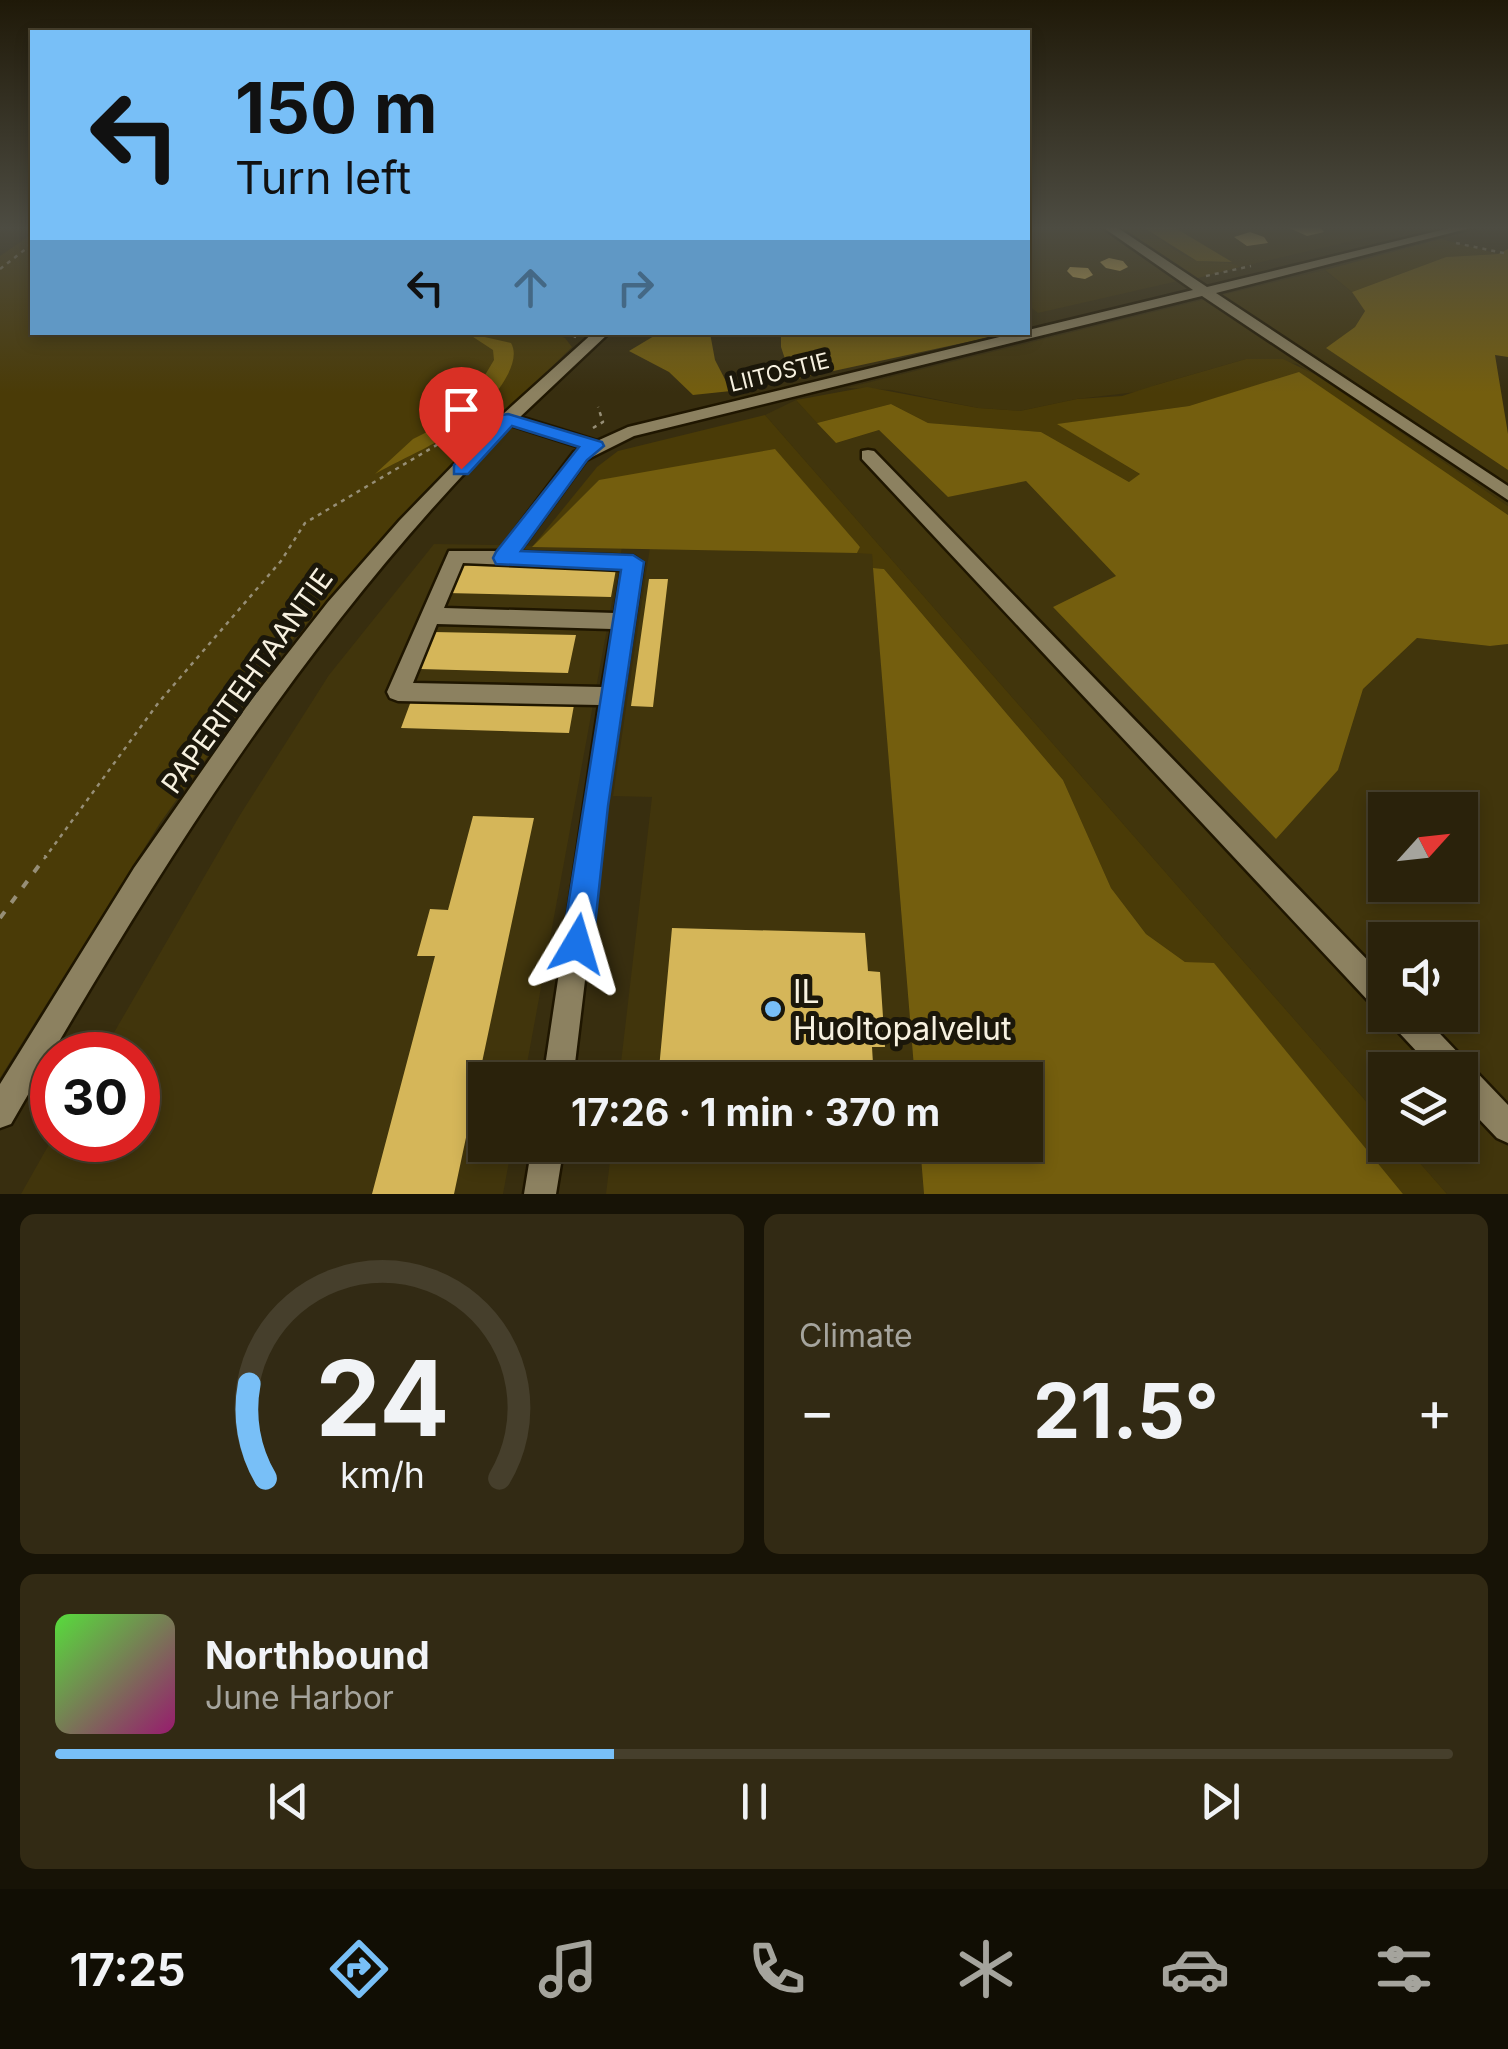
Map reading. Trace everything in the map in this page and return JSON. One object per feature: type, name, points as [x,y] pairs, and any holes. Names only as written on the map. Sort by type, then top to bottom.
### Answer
[{"type":"street","points":[[1200,282],[1508,494]]},
{"type":"street","name":"LIITOSTIE","points":[[1030,329],[1215,282]]},
{"type":"street","name":"PAPERITEHTAANTIE","points":[[0,1114],[177,826],[300,652],[501,416],[599,335]]},
{"type":"street","name":"LIITOSTIE","points":[[592,438],[1006,335]]},
{"type":"street","points":[[501,416],[592,438],[504,558]]},
{"type":"street","points":[[868,454],[1368,980]]},
{"type":"street","points":[[560,1062],[633,562],[456,556],[398,692],[611,696]]},
{"type":"street","points":[[430,616],[623,621]]},
{"type":"street","points":[[1418,1032],[1437,1052]]},
{"type":"street","points":[[1478,1095],[1508,1127]]},
{"type":"street","points":[[540,1194],[545,1162]]},
{"type":"path","points":[[1204,284],[1210,282]]},
{"type":"path","points":[[592,438],[603,422],[598,407]]},
{"type":"path","points":[[0,918],[159,702],[281,561],[305,523],[501,416]]},
{"type":"shaded area","points":[[0,282],[30,282],[30,335],[565,338],[572,347],[417,499],[285,648],[160,823],[0,1078]]},
{"type":"shaded area","points":[[1030,282],[1175,282],[1038,313],[1030,307]]},
{"type":"shaded area","points":[[1277,282],[1339,282],[1365,310],[1355,327],[1327,348],[1508,470],[1508,506],[1297,364],[1246,359],[1145,391],[1020,411],[978,408],[891,390],[846,388]]},
{"type":"shaded area","points":[[1339,282],[1380,282],[1352,292]]},
{"type":"shaded area","points":[[1380,282],[1508,282],[1508,357],[1495,355],[1508,434],[1508,470],[1326,348],[1355,327],[1365,311],[1352,292]]},
{"type":"shaded area","points":[[470,335],[511,343],[514,352],[508,373],[486,405],[459,428],[375,474],[413,439],[461,415],[494,360],[493,350]]},
{"type":"shaded area","points":[[656,335],[710,335],[715,360],[731,391],[693,395],[669,372],[629,351]]},
{"type":"shaded area","points":[[781,335],[1000,335],[792,380]]},
{"type":"shaded area","points":[[1246,359],[1283,359],[1316,375],[1508,506],[1508,515],[1299,373],[1189,406],[1059,424],[1141,475],[1129,482],[1041,432],[928,423],[891,404],[817,423],[796,400],[867,387],[978,408],[1020,411],[1077,399],[1122,396]]},
{"type":"shaded area","points":[[1299,372],[1508,515],[1508,644],[1490,646],[1417,638],[1363,689],[1338,770],[1276,839],[1053,607],[1116,576],[1026,481],[948,497],[879,430],[836,443],[817,423],[891,404],[928,423],[1041,432],[1129,482],[1140,474],[1057,424],[1189,406]]},
{"type":"shaded area","points":[[796,400],[836,443],[879,430],[948,497],[1025,480],[1117,577],[1054,607],[1338,770],[1363,689],[1417,638],[1490,646],[1508,644],[1508,1194],[1447,1194],[1419,1162],[1478,1162],[1478,1052],[1368,1052],[1368,1104],[765,415]]},
{"type":"shaded area","points":[[765,415],[1368,1104],[1368,1151],[1214,964],[1185,962],[1146,934],[1111,888],[1063,780],[884,569],[873,568],[872,554],[857,553],[860,546],[599,480],[532,547],[597,467],[618,451]]},
{"type":"shaded area","points":[[775,449],[860,547],[857,553],[532,547],[599,480]]},
{"type":"shaded area","points":[[434,544],[622,547],[527,1062],[468,1062],[468,1162],[509,1162],[503,1194],[21,1194],[39,1162],[160,1162],[160,1032],[114,1032],[240,815],[329,675]]},
{"type":"shaded area","points":[[650,547],[872,553],[914,1062],[621,1062],[652,797],[613,796]]},
{"type":"shaded area","points":[[873,568],[884,569],[1063,780],[1111,888],[1146,934],[1185,962],[1214,963],[1368,1151],[1368,1162],[1377,1162],[1403,1194],[924,1194],[921,1162],[1043,1162],[1043,1062],[914,1062]]},
{"type":"shaded area","points":[[610,1162],[921,1162],[924,1194],[606,1194]]},
{"type":"shaded area","points":[[1377,1162],[1419,1162],[1447,1194],[1403,1194]]},
{"type":"building","points":[[457,565],[616,569],[611,597],[447,593]]},
{"type":"building","points":[[649,579],[668,579],[653,707],[631,706]]},
{"type":"building","points":[[433,632],[576,635],[568,673],[420,669]]},
{"type":"building","points":[[411,701],[574,705],[569,733],[401,728]]},
{"type":"building","points":[[473,816],[534,818],[482,1062],[468,1062],[468,1128],[454,1194],[372,1194],[435,956],[417,956],[430,909],[448,910]]},
{"type":"building","name":"IL Huoltopalvelut","points":[[672,928],[865,933],[868,971],[880,972],[885,1047],[872,1047],[873,1062],[660,1062]]},
{"type":"place","name":"IL Huoltopalvelut","points":[[773,1009]]},
{"type":"route","points":[[461,469],[508,419],[595,446],[580,456],[504,558],[633,562],[594,806],[577,944]]}]
